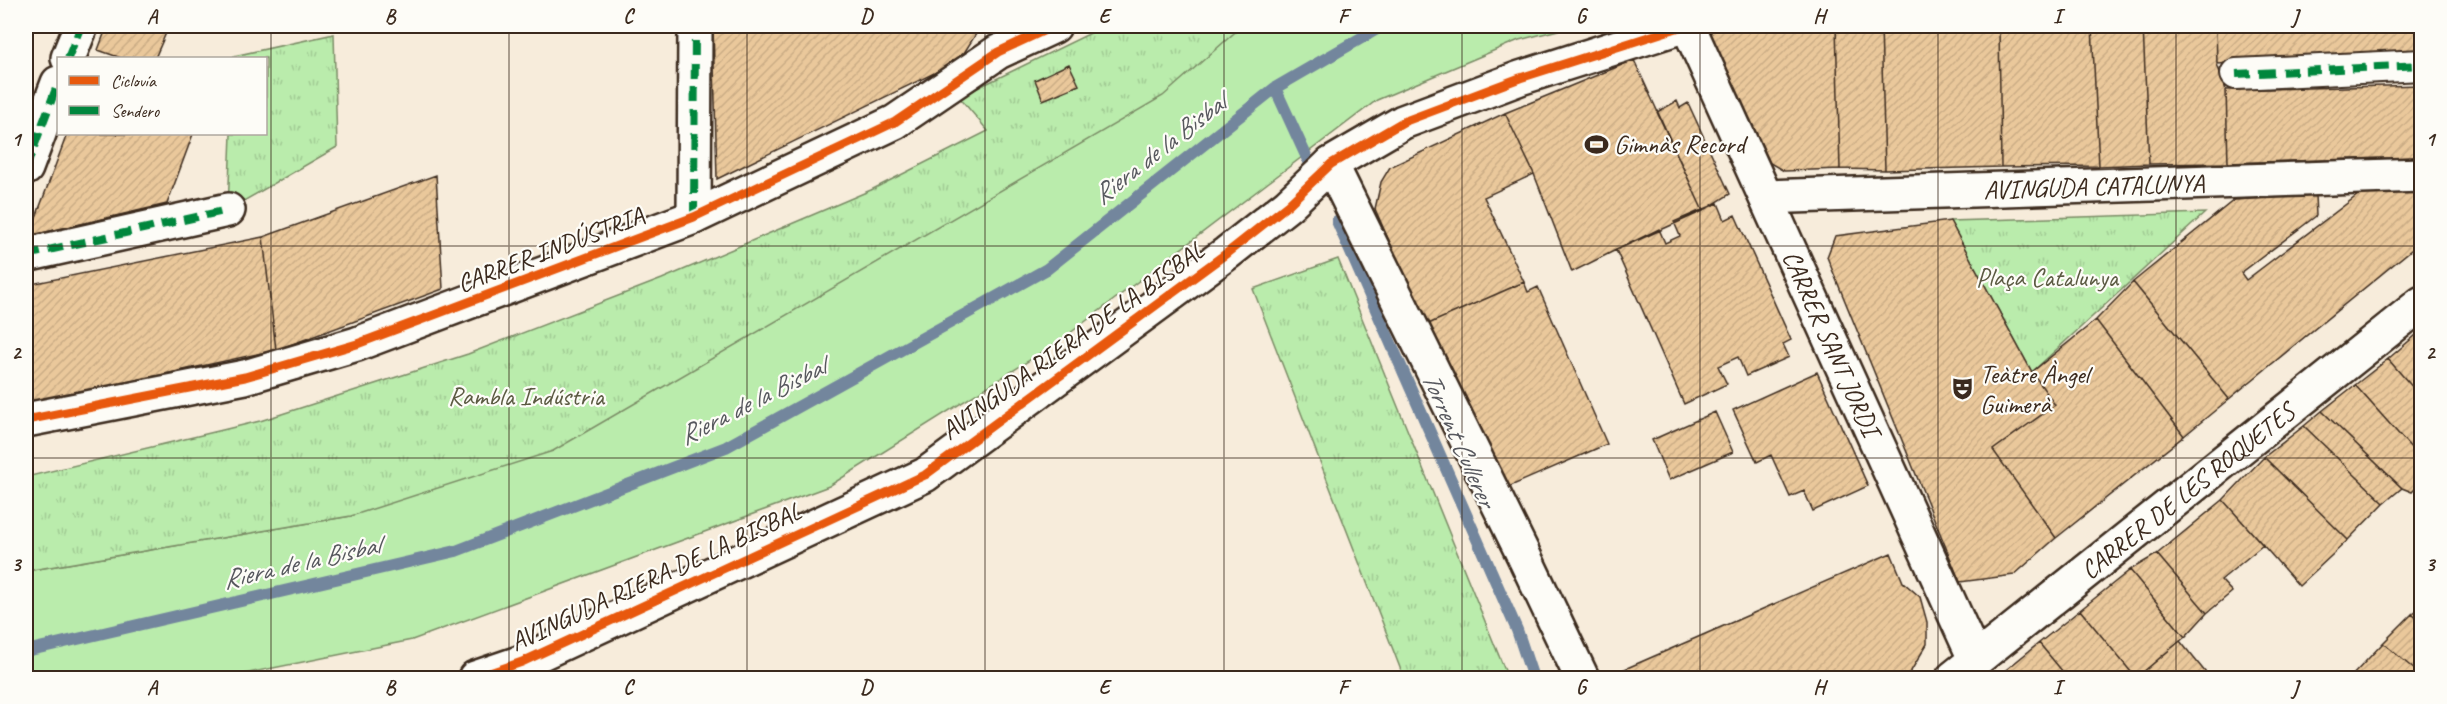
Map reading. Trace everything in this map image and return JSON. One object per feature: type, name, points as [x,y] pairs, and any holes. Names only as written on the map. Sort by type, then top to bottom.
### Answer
[{"type":"street","points":[[68,57],[81,26]]},
{"type":"street","points":[[694,217],[695,26]]},
{"type":"street","name":"CARRER INDÚSTRIA","points":[[26,420],[245,378],[357,344],[694,217],[895,122],[998,39],[1054,26]]},
{"type":"street","name":"AVINGUDA RIERA DE LA BISBAL","points":[[475,678],[522,662],[925,475],[1227,253],[1288,205],[1331,164],[1403,122],[1520,78],[1686,26]]},
{"type":"street","name":"CARRER SANT JORDI","points":[[1686,26],[1766,197],[1964,669]]},
{"type":"street","points":[[2236,74],[2421,65]]},
{"type":"street","points":[[26,168],[57,86]]},
{"type":"street","points":[[1331,164],[1582,678]]},
{"type":"street","name":"AVINGUDA CATALUNYA","points":[[1766,197],[2421,175]]},
{"type":"street","points":[[26,255],[228,210]]},
{"type":"street","name":"CARRER DE LES ROQUETES","points":[[1964,669],[2421,303]]},
{"type":"green space","name":"Rambla Indústria","points":[[1105,26],[1242,26],[1163,96],[553,451],[351,516],[26,571],[26,477],[260,421],[468,354],[662,279],[871,190],[988,131],[959,97]]},
{"type":"green space","points":[[1242,26],[1574,26],[1519,40],[1377,100],[1057,343],[829,486],[412,640],[224,678],[26,678],[26,571],[351,516]]},
{"type":"green space","points":[[334,34],[337,147],[228,210],[231,135],[267,135],[267,57],[234,56]]},
{"type":"green space","name":"Plaça Catalunya","points":[[2205,213],[2032,372],[1950,221]]},
{"type":"green space","points":[[1338,259],[1508,678],[1404,678],[1253,289]]},
{"type":"building","points":[[107,26],[169,26],[155,57],[118,57],[98,50]]},
{"type":"building","points":[[713,26],[981,26],[959,61],[717,179]]},
{"type":"building","points":[[1701,26],[1836,26],[1840,169],[1784,171],[1763,159]]},
{"type":"building","points":[[1836,26],[1881,26],[1885,170],[1840,169]]},
{"type":"building","points":[[1881,26],[1999,26],[2001,167],[1885,170]]},
{"type":"building","points":[[1999,26],[2092,26],[2099,166],[2001,167]]},
{"type":"building","points":[[2092,26],[2143,26],[2149,164],[2099,166]]},
{"type":"building","points":[[2143,26],[2216,26],[2217,64],[2226,90],[2228,163],[2149,164]]},
{"type":"building","points":[[2216,26],[2422,26],[2422,53],[2217,64]]},
{"type":"building","name":"Gimnàs Record","points":[[1634,60],[1703,211],[1572,272],[1534,174],[1505,113]]},
{"type":"building","points":[[1069,64],[1079,85],[1043,100],[1035,80]]},
{"type":"building","points":[[2422,85],[2422,157],[2228,163],[2226,90]]},
{"type":"building","points":[[1677,101],[1680,108],[1688,103],[1730,194],[1703,211],[1657,112]]},
{"type":"building","points":[[1505,113],[1534,174],[1484,197],[1524,282],[1426,325],[1375,209],[1381,182],[1390,167]]},
{"type":"building","points":[[67,135],[193,135],[167,204],[29,236]]},
{"type":"building","points":[[436,175],[443,289],[276,350],[263,237]]},
{"type":"building","points":[[2362,192],[2422,192],[2422,241],[2229,399],[2133,282],[2234,200],[2315,195],[2316,216],[2241,273],[2246,280]]},
{"type":"building","points":[[1718,203],[1725,220],[1735,215],[1791,340],[1783,344],[1789,357],[1746,376],[1738,357],[1718,366],[1727,384],[1684,404],[1616,250],[1659,229],[1665,243],[1680,236],[1674,222]]},
{"type":"building","name":"Teàtre Àngel Guimerà","points":[[1950,221],[2032,372],[2055,405],[1993,450],[2056,538],[2014,575],[1960,582],[1827,257],[1835,236]]},
{"type":"building","points":[[263,237],[276,350],[26,404],[26,285]]},
{"type":"building","points":[[1524,282],[1528,292],[1538,287],[1607,444],[1506,488],[1426,325]]},
{"type":"building","points":[[2133,282],[2229,399],[2184,436],[2096,320]]},
{"type":"building","points":[[2096,320],[2184,436],[2056,538],[1993,450],[2055,405],[2032,372]]},
{"type":"building","points":[[2422,330],[2422,398],[2388,359]]},
{"type":"building","points":[[2388,359],[2422,398],[2422,460],[2355,385]]},
{"type":"building","points":[[1817,372],[1868,486],[1813,511],[1804,491],[1790,497],[1771,455],[1757,462],[1733,410]]},
{"type":"building","points":[[2355,385],[2422,460],[2422,482],[2412,492],[2402,488],[2322,411]]},
{"type":"building","points":[[2322,411],[2402,488],[2384,503],[2304,426]]},
{"type":"building","points":[[1715,412],[1733,452],[1669,480],[1652,440]]},
{"type":"building","points":[[2304,426],[2384,503],[2348,540],[2264,457]]},
{"type":"building","points":[[2264,457],[2348,540],[2299,586],[2223,500]]},
{"type":"building","points":[[2223,500],[2263,545],[2221,580],[2232,592],[2207,613],[2157,554]]},
{"type":"building","points":[[1891,553],[1903,582],[1920,597],[1927,622],[1927,644],[1911,671],[1902,678],[1612,678],[1611,675]]},
{"type":"building","points":[[2157,554],[2207,613],[2185,637],[2130,570]]},
{"type":"building","points":[[2130,570],[2185,637],[2136,678],[2080,610]]},
{"type":"building","points":[[2422,606],[2422,623],[2412,614]]},
{"type":"building","points":[[2080,610],[2136,678],[2068,678],[2039,643]]},
{"type":"building","points":[[2412,614],[2422,623],[2422,676],[2383,643]]},
{"type":"building","points":[[2180,641],[2210,678],[2136,678]]},
{"type":"building","points":[[2039,643],[2068,678],[2004,678],[2001,674]]},
{"type":"building","points":[[2383,643],[2422,676],[2422,678],[2350,678]]},
{"type":"waterway","name":"Riera de la Bisbal","points":[[26,651],[456,551],[726,447],[1047,269],[1275,88],[1382,26]]},
{"type":"waterway","name":"Torrent Cullerer","points":[[1275,88],[1308,160]]},
{"type":"waterway","name":"Torrent Cullerer","points":[[1337,221],[1517,630],[1533,678]]},
{"type":"marked path","points":[[68,57],[81,26]]},
{"type":"marked path","points":[[694,217],[695,26]]},
{"type":"marked path","points":[[2236,74],[2422,65]]},
{"type":"marked path","points":[[26,168],[57,86]]},
{"type":"marked path","points":[[26,255],[228,210]]},
{"type":"cycle path","points":[[26,420],[245,377],[357,344],[694,217],[895,122],[998,52],[1054,26]]},
{"type":"cycle path","points":[[475,678],[522,662],[925,475],[1227,253],[1288,205],[1331,164],[1403,122],[1520,78],[1683,26]]},
{"type":"place","name":"Gimnàs Record","points":[[1596,144]]},
{"type":"place","name":"Teàtre Àngel Guimerà","points":[[1962,389]]}]
